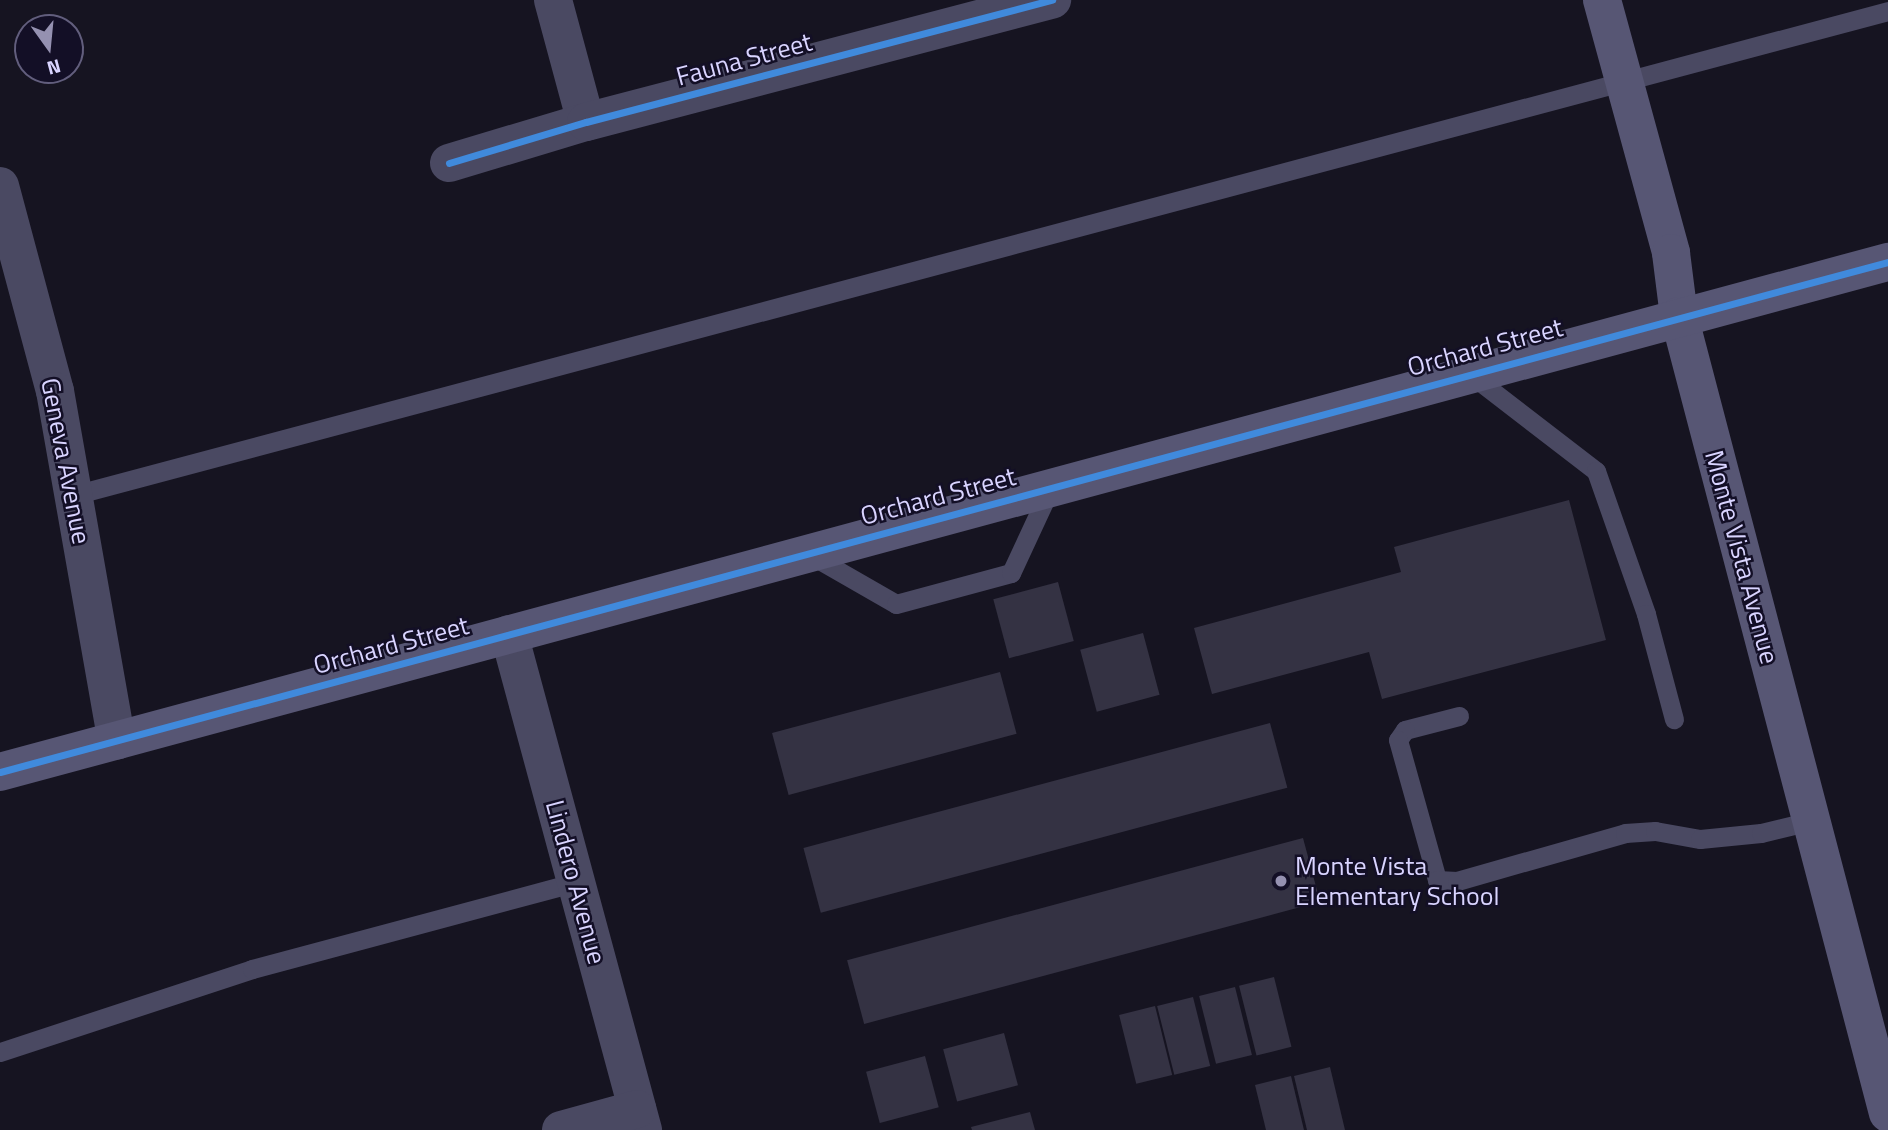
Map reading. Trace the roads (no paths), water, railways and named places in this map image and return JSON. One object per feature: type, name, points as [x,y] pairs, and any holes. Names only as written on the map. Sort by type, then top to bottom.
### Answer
[{"type":"street","points":[[553,0],[586,122]]},
{"type":"street","name":"Fauna Street","points":[[449,163],[1000,6],[1052,0]]},
{"type":"street","name":"Monte Vista Avenue","points":[[1602,0],[1671,253],[1679,316],[1811,821],[1882,1070],[1888,1113]]},
{"type":"street","name":"Geneva Avenue","points":[[0,186],[55,391],[117,741]]},
{"type":"street","name":"Orchard Street","points":[[0,772],[1679,316],[1888,262]]},
{"type":"street","name":"Lindero Avenue","points":[[509,634],[640,1119]]},
{"type":"street","points":[[561,1130],[640,1119]]},
{"type":"lane","points":[[74,495],[1888,11]]},
{"type":"lane","points":[[1469,373],[1597,471],[1646,614],[1674,719]]},
{"type":"lane","points":[[808,553],[896,604],[999,577],[1012,573],[1051,487]]},
{"type":"lane","points":[[1459,716],[1405,730],[1398,740],[1437,880],[1457,881],[1625,834],[1655,831],[1700,839],[1761,833],[1811,821]]},
{"type":"lane","points":[[0,1052],[251,969],[576,882]]},
{"type":"place","name":"Monte Vista Elementary School","points":[[1281,881]]}]
